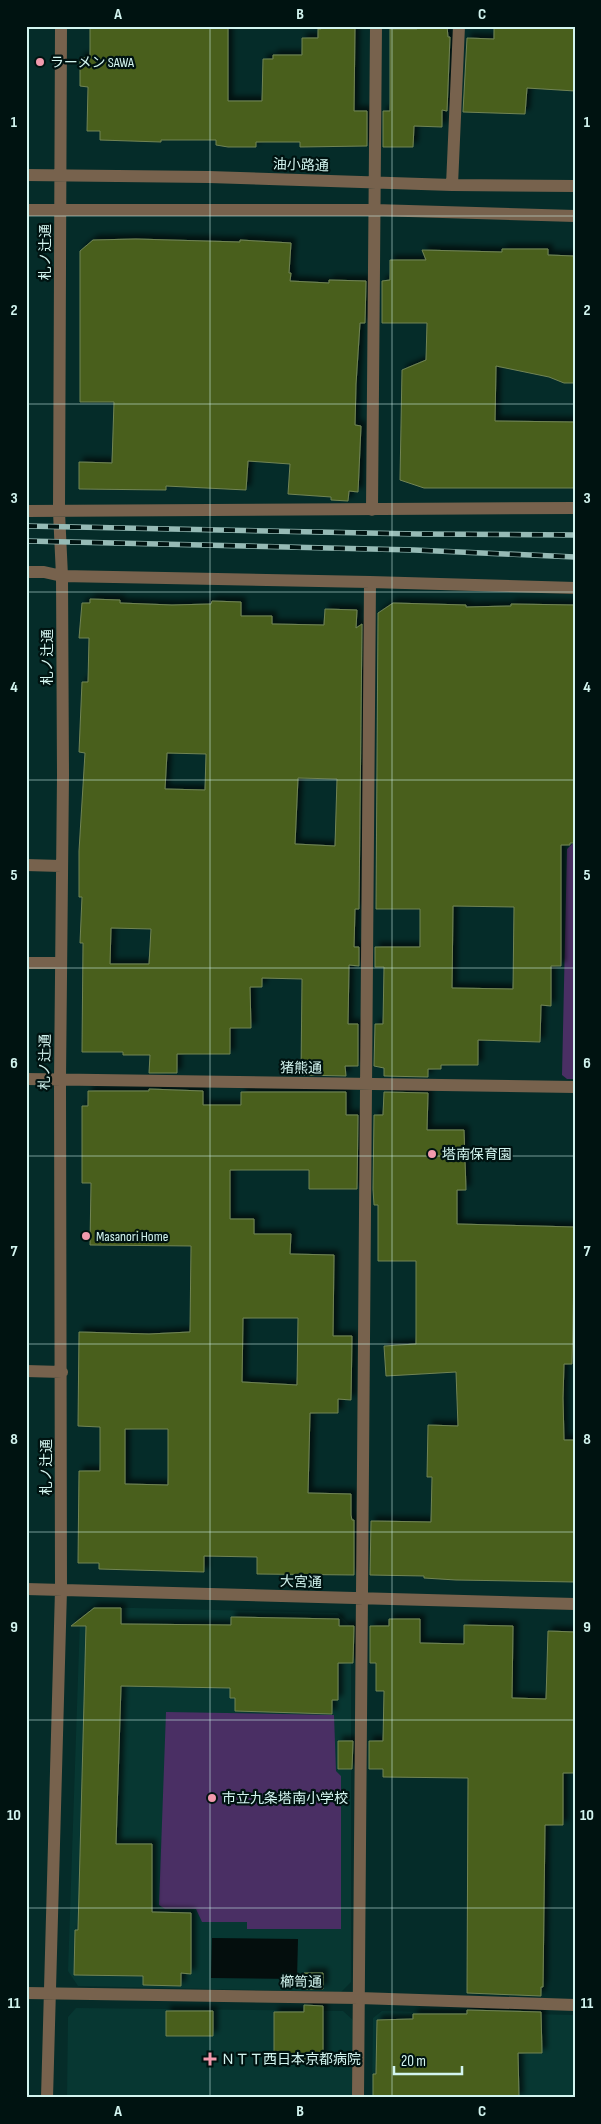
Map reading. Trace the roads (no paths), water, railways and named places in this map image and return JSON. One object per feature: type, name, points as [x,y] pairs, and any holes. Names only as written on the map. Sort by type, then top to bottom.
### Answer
[{"type":"street","name":"札ノ辻通","points":[[47,2098],[61,1590],[60,866],[63,775],[62,576],[59,512],[61,26]]},
{"type":"street","points":[[372,510],[376,26]]},
{"type":"street","points":[[452,185],[460,26]]},
{"type":"street","name":"油小路通","points":[[26,175],[575,186]]},
{"type":"street","points":[[26,210],[375,210],[575,216]]},
{"type":"street","points":[[26,511],[575,508]]},
{"type":"street","points":[[26,572],[44,572],[62,576],[575,588]]},
{"type":"street","points":[[358,2098],[370,582]]},
{"type":"street","points":[[26,865],[60,866]]},
{"type":"street","points":[[26,962],[61,963]]},
{"type":"street","name":"猪熊通","points":[[26,1079],[575,1087]]},
{"type":"street","points":[[26,1371],[62,1372]]},
{"type":"street","name":"大宮通","points":[[26,1588],[575,1604]]},
{"type":"street","name":"櫛笥通","points":[[26,1993],[359,1998],[575,2005]]},
{"type":"railway","points":[[26,526],[417,534],[575,535]]},
{"type":"railway","points":[[26,541],[414,550],[575,557]]},
{"type":"place","name":"ラーメン SAWA","points":[[40,62]]},
{"type":"place","name":"塔南保育園","points":[[432,1154]]},
{"type":"place","name":"Masanori Home","points":[[86,1236]]},
{"type":"place","name":"市立九条塔南小学校","points":[[212,1798]]},
{"type":"place","name":"ＮＴＴ西日本京都病院","points":[[210,2059]]}]
